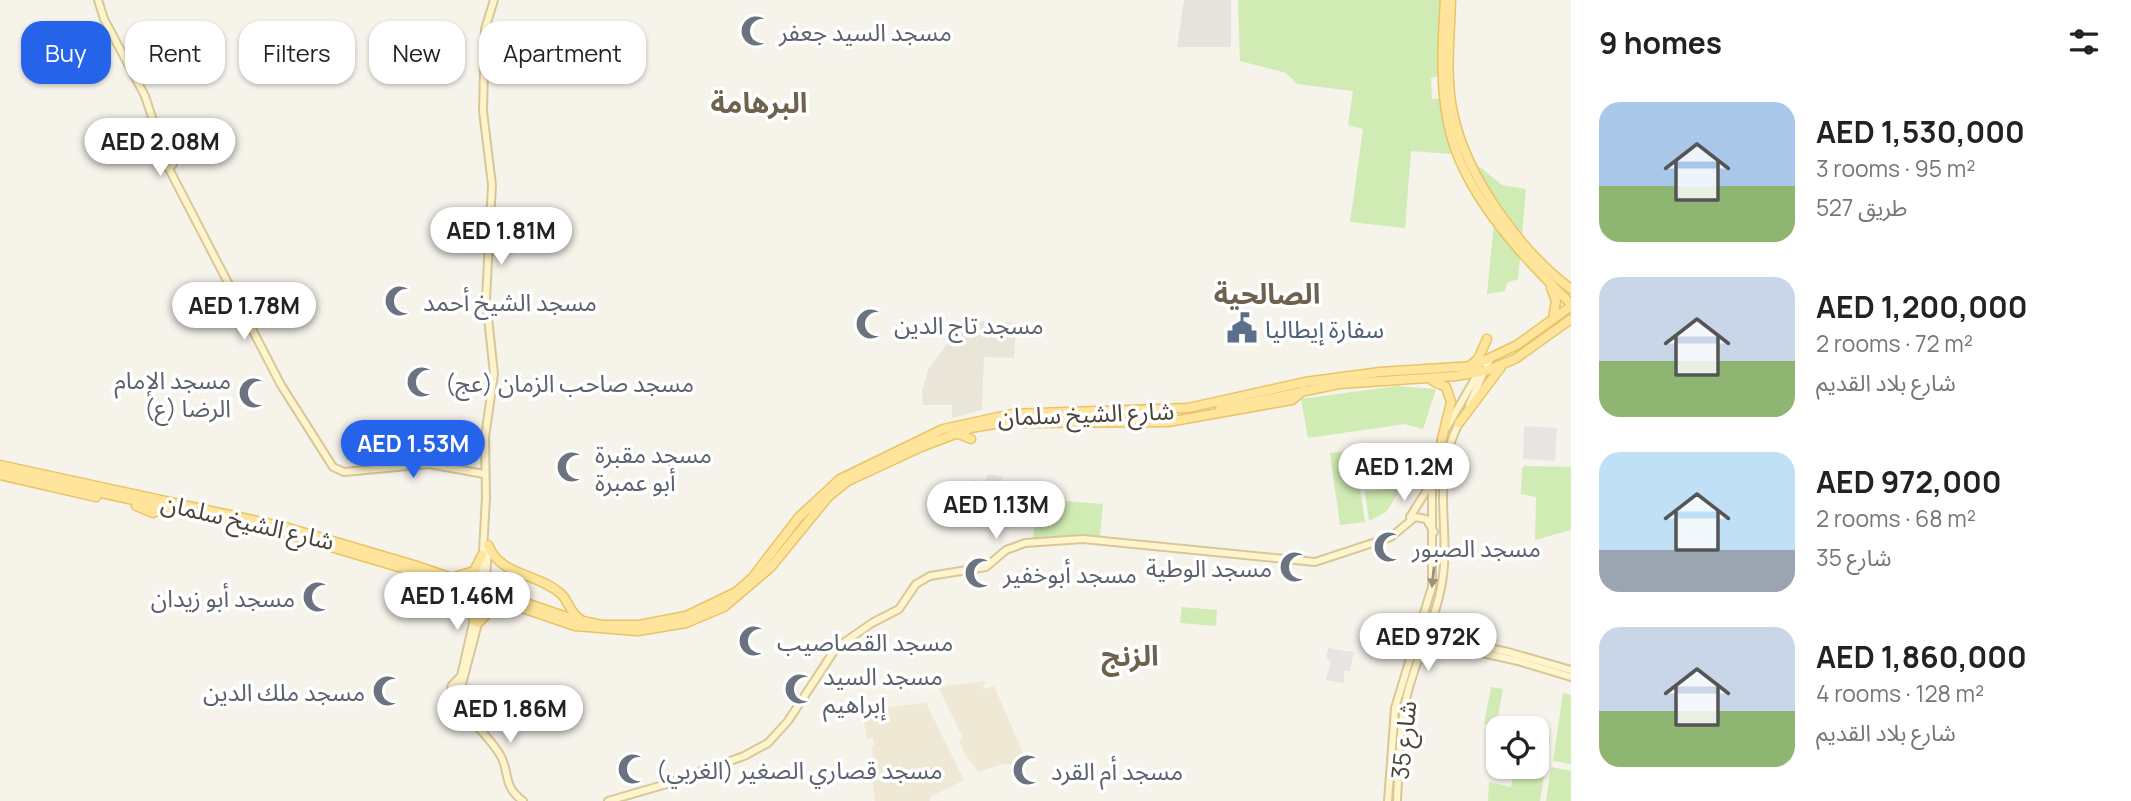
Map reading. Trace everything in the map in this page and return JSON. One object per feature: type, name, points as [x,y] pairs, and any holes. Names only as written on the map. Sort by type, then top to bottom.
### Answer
[{"type":"main road","points":[[1445,0],[1443,78],[1448,122],[1456,153],[1488,208],[1531,264],[1571,305]]},
{"type":"main road","points":[[1451,0],[1450,91],[1464,151],[1521,241],[1555,277],[1571,289]]},
{"type":"main road","points":[[1531,264],[1571,295]]},
{"type":"main road","points":[[1555,277],[1571,281]]},
{"type":"main road","points":[[1546,279],[1556,301],[1553,319]]},
{"type":"main road","name":"شارع الشيخ سلمان","points":[[483,592],[514,607],[575,626],[611,632],[660,629],[706,616],[724,607],[755,583],[805,522],[848,481],[956,433],[1010,421],[1169,418],[1292,400],[1304,390],[1420,379],[1485,366],[1536,333],[1571,305]]},
{"type":"main road","points":[[1534,344],[1541,334],[1571,312]]},
{"type":"main road","name":"شارع الشيخ سلمان","points":[[0,465],[285,527],[483,592],[589,623],[625,626],[686,617],[722,601],[752,578],[794,523],[824,491],[840,479],[975,414],[1142,406],[1152,410],[1221,403],[1316,381],[1465,367],[1502,367],[1571,319]]},
{"type":"main road","points":[[1552,332],[1571,326]]},
{"type":"main road","points":[[1485,366],[1524,346],[1536,333]]},
{"type":"main road","points":[[1465,367],[1478,359],[1489,342],[1497,352],[1517,345]]},
{"type":"main road","points":[[1459,423],[1502,367]]},
{"type":"main road","points":[[1420,379],[1442,383],[1450,393],[1442,439]]},
{"type":"main road","points":[[913,442],[918,431],[943,429]]},
{"type":"main road","points":[[956,433],[971,439]]},
{"type":"main road","name":"شارع الشيخ سلمان","points":[[0,473],[131,505],[153,513],[163,508],[288,534],[447,580]]},
{"type":"main road","points":[[488,545],[498,562],[559,592],[573,614],[589,623]]},
{"type":"main road","points":[[482,555],[478,565],[469,574],[447,580],[471,605],[476,622],[491,610],[514,607]]},
{"type":"street","points":[[97,0],[104,19],[145,96],[174,178],[281,385],[334,469],[369,471],[429,464],[484,474]]},
{"type":"street","points":[[483,592],[485,428],[494,374],[486,299],[492,185],[483,111],[484,45],[486,24],[494,0]]},
{"type":"street","name":"شارع 35","points":[[1397,801],[1403,716],[1422,637],[1444,565],[1442,477],[1446,454],[1485,366]]},
{"type":"street","name":"شارع 35","points":[[1430,611],[1435,569],[1432,480],[1442,439],[1485,366]]},
{"type":"street","points":[[1395,535],[1420,506],[1432,480]]},
{"type":"street","points":[[608,801],[751,753],[771,741],[789,721],[836,649],[872,623],[899,609],[920,581],[930,576],[986,568],[1006,550],[1018,545],[1083,539],[1311,563],[1395,535],[1412,518],[1419,516],[1428,522],[1434,532]]},
{"type":"street","points":[[485,530],[488,545],[483,592],[461,677],[454,683],[467,716],[499,752],[508,785],[515,798],[523,801]]},
{"type":"street","points":[[1409,658],[1405,641],[1399,632],[1416,624],[1430,611],[1438,629],[1454,642]]},
{"type":"street","points":[[457,690],[476,622]]},
{"type":"street","points":[[1422,637],[1518,655],[1571,670]]},
{"type":"street","points":[[1422,637],[1443,645],[1518,661],[1571,677]]},
{"type":"street","name":"شارع 35","points":[[1388,801],[1393,722],[1409,658],[1422,637]]},
{"type":"street","points":[[1416,666],[1430,647],[1443,645]]},
{"type":"shaded area","points":[[1184,0],[1231,0],[1231,47],[1177,47]]},
{"type":"shaded area","points":[[968,323],[1016,323],[1014,358],[984,357],[982,410],[952,418],[952,405],[923,405],[922,391],[928,370],[951,338]]},
{"type":"shaded area","points":[[1524,426],[1557,428],[1555,461],[1523,459]]},
{"type":"shaded area","points":[[988,474],[1003,477],[993,500],[973,499],[973,493],[970,493],[972,479],[984,484]]},
{"type":"shaded area","points":[[1328,648],[1354,652],[1350,671],[1344,671],[1344,683],[1326,680],[1331,662],[1326,658]]},
{"type":"shaded area","points":[[985,681],[983,689],[994,686],[1027,762],[1024,765],[1004,764],[978,772],[963,751],[959,740],[963,738],[938,687]]},
{"type":"shaded area","points":[[926,703],[964,780],[930,797],[930,801],[875,801],[871,769],[875,768],[874,746],[873,738],[867,739],[863,714],[865,710]]},
{"type":"green space","points":[[1238,0],[1442,0],[1438,76],[1431,78],[1432,99],[1443,98],[1451,154],[1411,151],[1405,228],[1350,222],[1363,129],[1348,125],[1353,91],[1297,84],[1286,73],[1240,61]]},
{"type":"green space","points":[[1480,167],[1502,185],[1526,189],[1522,237],[1476,168]]},
{"type":"green space","points":[[1494,223],[1520,259],[1518,279],[1507,283],[1505,291],[1487,294]]},
{"type":"green space","points":[[1396,386],[1436,389],[1423,429],[1405,424],[1308,438],[1301,399]]},
{"type":"green space","points":[[1354,450],[1365,522],[1340,525],[1330,453]]},
{"type":"green space","points":[[1571,467],[1571,530],[1535,540],[1536,497],[1521,494],[1522,468]]},
{"type":"green space","points":[[1402,487],[1386,512],[1369,521],[1365,492]]},
{"type":"green space","points":[[1038,499],[1103,504],[1100,536],[1033,538]]},
{"type":"green space","points":[[1182,607],[1217,610],[1216,626],[1180,623]]},
{"type":"green space","points":[[1491,687],[1503,689],[1498,716],[1486,716],[1484,724]]},
{"type":"green space","points":[[1563,693],[1571,695],[1571,764],[1553,761]]},
{"type":"green space","points":[[1551,767],[1571,771],[1571,801],[1546,801]]},
{"type":"green space","points":[[1512,779],[1543,779],[1540,801],[1488,801],[1489,782],[1511,787]]},
{"type":"place","name":"مسجد السيد جعفر","points":[[756,31]]},
{"type":"place","name":"مسجد الشيخ أحمد","points":[[400,301]]},
{"type":"place","name":"مسجد تاج الدين","points":[[871,324]]},
{"type":"place","name":"سفارة إيطاليا","points":[[1242,328]]},
{"type":"place","name":"مسجد صاحب الزمان (عج)","points":[[422,382]]},
{"type":"place","name":"مسجد الإمام الرضا (ع)","points":[[254,393]]},
{"type":"place","name":"مسجد مقبرة أبو عمبرة","points":[[572,467]]},
{"type":"place","name":"مسجد الصبور","points":[[1389,547]]},
{"type":"place","name":"مسجد الوطية","points":[[1295,567]]},
{"type":"place","name":"مسجد أبوخفير","points":[[980,573]]},
{"type":"place","name":"مسجد أبو زيدان","points":[[318,597]]},
{"type":"place","name":"مسجد القصاصيب","points":[[754,641]]},
{"type":"place","name":"مسجد السيد إبراهيم","points":[[800,689]]},
{"type":"place","name":"مسجد ملك الدين","points":[[388,691]]},
{"type":"place","name":"مسجد قصاري الصغير (الغربي)","points":[[633,769]]},
{"type":"place","name":"مسجد أم القرد","points":[[1028,770]]},
{"type":"district","name":"البرهامة","points":[[759,102]]},
{"type":"district","name":"الصالحية","points":[[1267,293]]},
{"type":"district","name":"الزنج","points":[[1130,655]]}]
